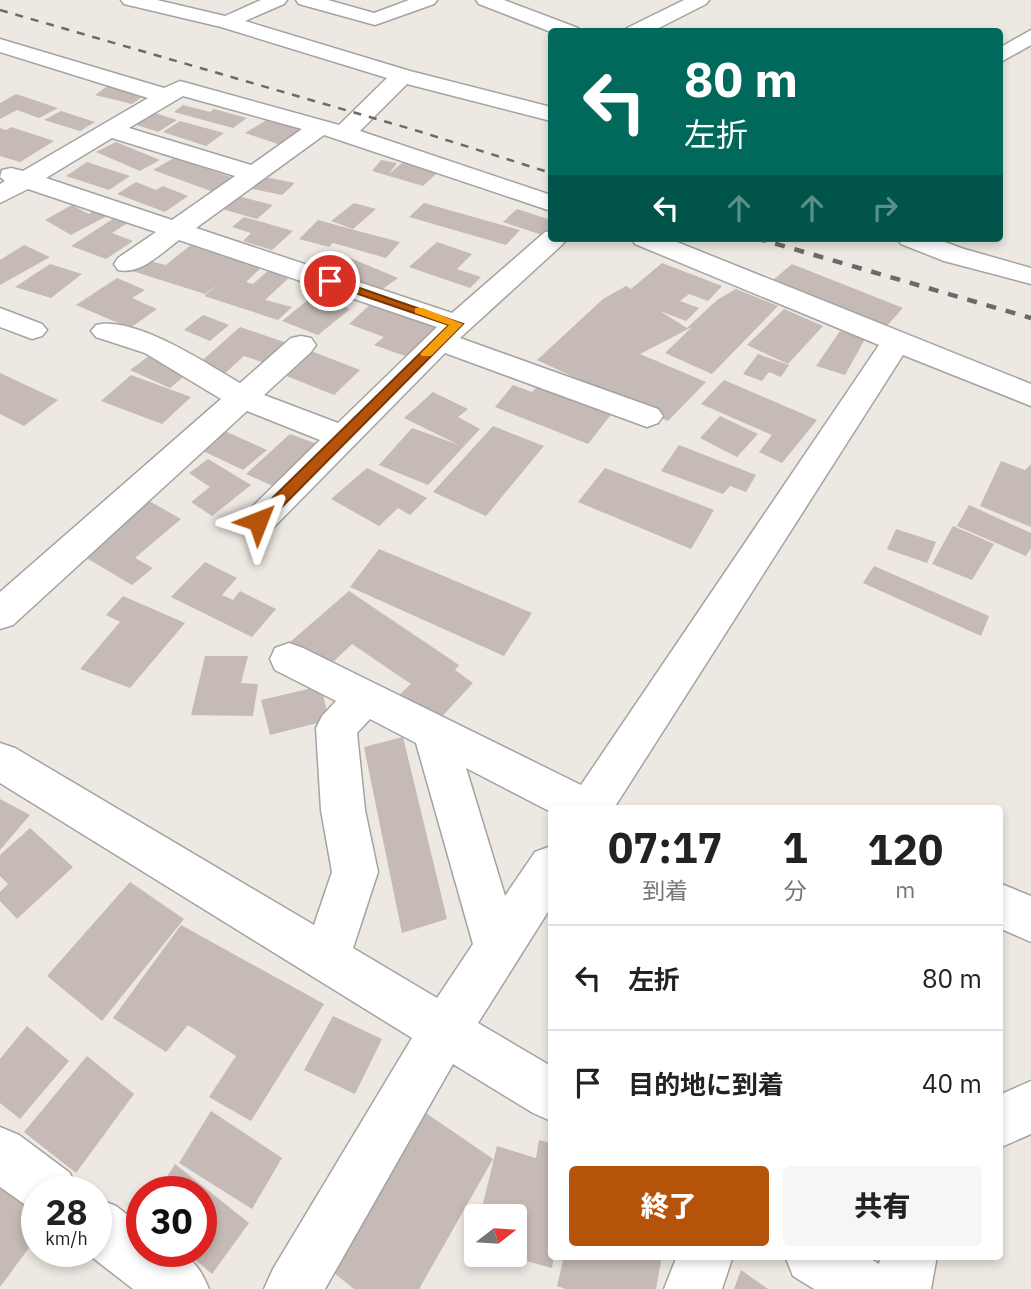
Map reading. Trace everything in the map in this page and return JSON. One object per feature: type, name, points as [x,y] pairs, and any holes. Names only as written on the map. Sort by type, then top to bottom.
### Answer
[{"type":"street","points":[[131,0],[227,22],[402,76],[548,113]]},
{"type":"street","points":[[227,22],[277,0]]},
{"type":"street","points":[[306,0],[375,19],[428,0]]},
{"type":"street","points":[[486,0],[560,28]]},
{"type":"street","points":[[642,28],[699,0]]},
{"type":"street","points":[[649,4],[673,13]]},
{"type":"street","points":[[1003,54],[1031,36]]},
{"type":"street","points":[[0,46],[166,96]]},
{"type":"street","points":[[128,264],[254,174],[332,130],[402,76]]},
{"type":"street","points":[[0,195],[180,88],[332,130],[548,202]]},
{"type":"street","points":[[110,130],[254,174]]},
{"type":"street","points":[[0,171],[177,230],[448,332],[647,416]]},
{"type":"street","points":[[258,521],[448,332],[549,242]]},
{"type":"street","points":[[654,242],[1031,396]]},
{"type":"street","points":[[920,242],[954,256],[1031,276]]},
{"type":"street","points":[[0,317],[32,330]]},
{"type":"street","points":[[106,331],[155,346],[241,397],[343,437]]},
{"type":"street","points":[[590,805],[897,341]]},
{"type":"street","points":[[0,614],[301,345]]},
{"type":"street","points":[[289,659],[582,805]]},
{"type":"street","points":[[326,958],[355,872],[343,810],[336,728],[365,698]]},
{"type":"street","points":[[434,733],[498,948]]},
{"type":"street","points":[[0,761],[548,1093]]},
{"type":"street","points":[[293,1289],[445,1030],[548,872]]},
{"type":"street","points":[[1003,907],[1031,919]]},
{"type":"street","points":[[1003,1120],[1031,1107]]},
{"type":"street","points":[[0,1154],[30,1176]]},
{"type":"street","points":[[112,1238],[180,1289]]},
{"type":"street","points":[[693,1289],[704,1260]]},
{"type":"street","points":[[819,1260],[866,1289]]},
{"type":"street","points":[[902,1289],[908,1260]]},
{"type":"building","points":[[109,85],[146,94],[132,104],[95,95]]},
{"type":"building","points":[[16,94],[58,108],[39,118],[17,110],[0,119],[0,103]]},
{"type":"building","points":[[183,105],[210,112],[214,109],[247,118],[233,128],[174,112]]},
{"type":"building","points":[[61,111],[95,122],[80,131],[44,120]]},
{"type":"building","points":[[152,112],[177,120],[158,132],[131,123]]},
{"type":"building","points":[[268,119],[304,130],[281,145],[245,133]]},
{"type":"building","points":[[180,121],[224,133],[206,146],[163,132]]},
{"type":"building","points":[[11,127],[54,141],[20,162],[0,156],[0,128],[6,130]]},
{"type":"building","points":[[116,142],[160,160],[140,171],[96,152]]},
{"type":"building","points":[[174,158],[240,180],[219,194],[153,170]]},
{"type":"building","points":[[381,160],[397,163],[389,174],[402,163],[438,172],[423,186],[372,171]]},
{"type":"building","points":[[87,162],[130,176],[109,190],[66,176]]},
{"type":"building","points":[[255,175],[295,183],[282,195],[243,187]]},
{"type":"building","points":[[136,182],[156,190],[163,186],[188,196],[165,212],[117,194]]},
{"type":"building","points":[[230,194],[273,205],[257,219],[215,207]]},
{"type":"building","points":[[354,203],[376,209],[353,229],[331,221]]},
{"type":"building","points":[[424,203],[520,230],[506,245],[409,217]]},
{"type":"building","points":[[72,205],[89,214],[97,209],[109,215],[71,235],[45,220]]},
{"type":"building","points":[[517,209],[548,219],[548,232],[545,236],[503,222]]},
{"type":"building","points":[[119,215],[132,220],[112,233],[133,241],[106,259],[71,246]]},
{"type":"building","points":[[244,217],[293,231],[272,250],[243,241],[251,233],[232,227]]},
{"type":"building","points":[[318,220],[400,242],[386,258],[333,243],[329,247],[299,239]]},
{"type":"building","points":[[437,242],[472,254],[457,269],[481,277],[470,288],[409,267]]},
{"type":"building","points":[[192,244],[265,264],[246,282],[253,284],[270,269],[293,274],[265,300],[292,307],[278,320],[204,296],[219,284],[205,294],[129,270],[141,259],[166,265]]},
{"type":"building","points":[[24,245],[50,257],[0,285],[0,260]]},
{"type":"building","points":[[336,252],[398,278],[377,293],[314,266]]},
{"type":"building","points":[[662,263],[722,286],[708,301],[689,294],[680,301],[699,308],[686,321],[660,311],[687,328],[717,300],[736,289],[778,306],[712,374],[665,353],[692,327],[640,354],[706,382],[668,421],[537,360],[603,299],[626,286],[631,289]]},
{"type":"building","points":[[50,264],[82,274],[51,298],[15,287]]},
{"type":"building","points":[[792,264],[903,308],[885,328],[772,281]]},
{"type":"building","points":[[117,278],[145,290],[132,298],[157,309],[130,328],[76,305]]},
{"type":"building","points":[[314,295],[350,309],[318,335],[282,321]]},
{"type":"building","points":[[373,302],[438,327],[408,357],[374,345],[384,337],[349,324]]},
{"type":"building","points":[[784,309],[823,326],[788,364],[747,345]]},
{"type":"building","points":[[203,315],[229,325],[210,341],[184,330]]},
{"type":"building","points":[[240,327],[290,344],[271,365],[244,356],[223,375],[196,366]]},
{"type":"building","points":[[840,331],[865,339],[845,375],[816,366]]},
{"type":"building","points":[[301,347],[360,370],[334,395],[274,371]]},
{"type":"building","points":[[758,354],[789,365],[781,377],[769,372],[762,381],[743,374]]},
{"type":"building","points":[[149,356],[187,374],[170,388],[130,370]]},
{"type":"building","points":[[0,373],[58,400],[24,426],[0,414]]},
{"type":"building","points":[[131,375],[191,397],[162,424],[101,401]]},
{"type":"building","points":[[724,380],[817,420],[782,463],[759,452],[772,435],[701,404]]},
{"type":"building","points":[[540,384],[613,412],[588,444],[495,407],[513,385],[532,392]]},
{"type":"building","points":[[433,392],[468,409],[458,417],[480,429],[428,485],[379,465],[412,428],[459,445],[404,418]]},
{"type":"building","points":[[720,416],[758,434],[737,457],[700,438]]},
{"type":"building","points":[[493,426],[544,446],[486,516],[433,492]]},
{"type":"building","points":[[220,429],[267,450],[243,470],[197,448]]},
{"type":"building","points":[[290,434],[317,444],[275,487],[246,474]]},
{"type":"building","points":[[679,445],[756,475],[746,492],[730,486],[723,494],[661,471]]},
{"type":"building","points":[[208,459],[251,485],[212,516],[191,502],[210,487],[189,473]]},
{"type":"building","points":[[1001,461],[1025,470],[1031,464],[1031,527],[980,506]]},
{"type":"building","points":[[367,468],[427,498],[410,515],[398,508],[379,526],[331,499]]},
{"type":"building","points":[[605,468],[714,510],[691,549],[578,502]]},
{"type":"building","points":[[144,498],[181,519],[135,558],[153,568],[132,585],[78,553]]},
{"type":"building","points":[[969,505],[1031,533],[1031,548],[1026,556],[957,526]]},
{"type":"building","points":[[953,526],[994,544],[972,580],[932,564]]},
{"type":"building","points":[[896,529],[936,542],[927,563],[887,549]]},
{"type":"building","points":[[379,549],[532,613],[504,656],[350,587]]},
{"type":"building","points":[[205,562],[237,578],[222,595],[233,600],[240,591],[276,609],[252,637],[171,597]]},
{"type":"building","points":[[874,566],[989,616],[981,636],[863,583]]},
{"type":"building","points":[[349,591],[459,665],[455,670],[473,683],[436,723],[398,696],[411,684],[352,644],[328,667],[290,642]]},
{"type":"building","points":[[123,596],[185,623],[130,688],[80,669],[120,622],[106,615]]},
{"type":"building","points":[[205,656],[248,656],[241,683],[258,684],[253,716],[191,715]]},
{"type":"building","points":[[321,686],[329,720],[270,735],[261,700]]},
{"type":"building","points":[[403,737],[447,919],[402,933],[364,747]]},
{"type":"building","points":[[0,799],[30,815],[0,850]]},
{"type":"building","points":[[30,828],[73,867],[17,919],[0,901],[0,892],[8,884],[0,876],[0,855]]},
{"type":"building","points":[[130,882],[184,919],[102,1021],[47,976]]},
{"type":"building","points":[[181,925],[324,1004],[251,1121],[209,1097],[236,1056],[188,1025],[166,1052],[113,1018]]},
{"type":"building","points":[[333,1016],[382,1039],[355,1094],[304,1070]]},
{"type":"building","points":[[27,1026],[69,1061],[20,1119],[0,1103],[0,1059]]},
{"type":"building","points":[[87,1056],[134,1094],[76,1173],[24,1132]]},
{"type":"building","points":[[211,1111],[282,1158],[252,1209],[217,1187],[217,1176],[200,1176],[179,1163]]},
{"type":"building","points":[[423,1111],[493,1159],[467,1204],[464,1204],[464,1210],[419,1289],[354,1289],[329,1269]]},
{"type":"building","points":[[539,1140],[548,1142],[548,1260],[553,1260],[552,1268],[527,1261],[527,1204],[483,1204],[497,1146],[536,1158]]},
{"type":"building","points":[[175,1164],[190,1176],[168,1176]]},
{"type":"building","points":[[0,1185],[21,1202],[21,1259],[0,1287]]},
{"type":"building","points":[[217,1197],[249,1223],[212,1274],[204,1267],[217,1267]]},
{"type":"building","points":[[563,1260],[661,1260],[656,1289],[566,1289],[557,1286]]},
{"type":"building","points":[[741,1270],[768,1289],[734,1289]]},
{"type":"railway","points":[[0,10],[418,131],[548,172]]},
{"type":"railway","points":[[770,242],[1031,318]]},
{"type":"slow traffic","points":[[419,311],[457,324],[427,354]]},
{"type":"route","points":[[258,521],[457,324],[330,281]]}]
